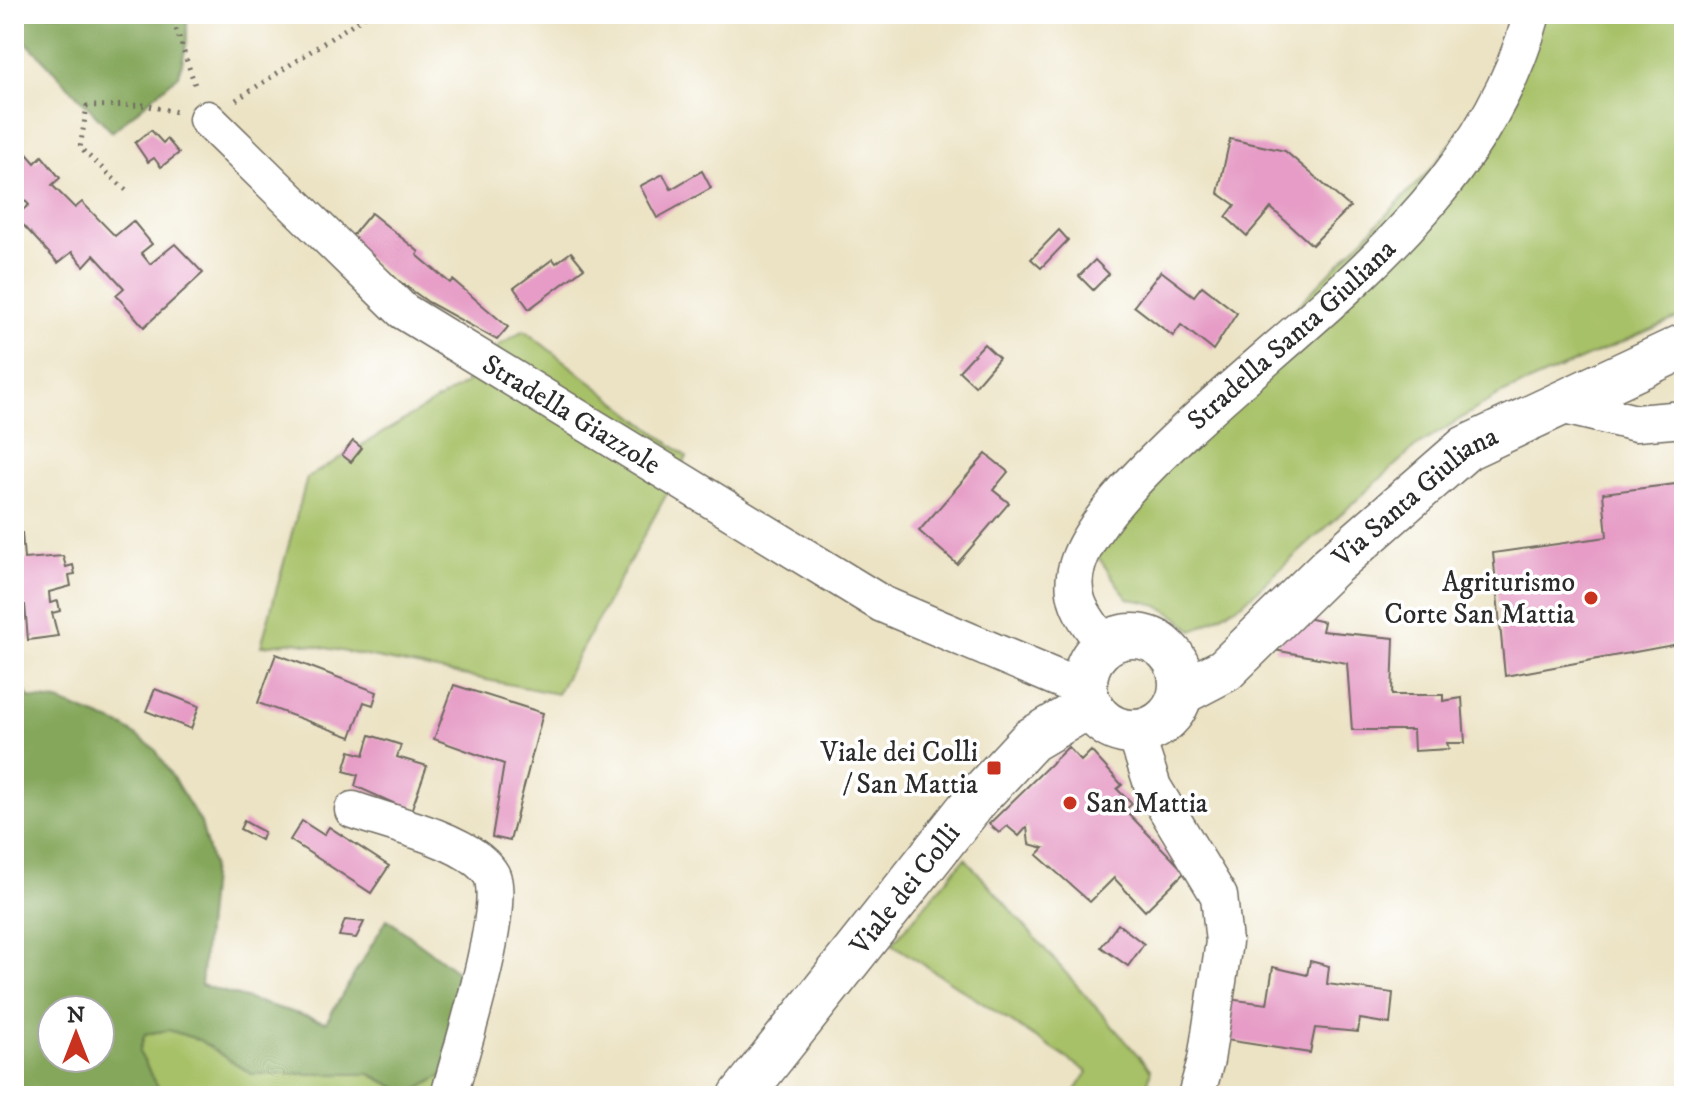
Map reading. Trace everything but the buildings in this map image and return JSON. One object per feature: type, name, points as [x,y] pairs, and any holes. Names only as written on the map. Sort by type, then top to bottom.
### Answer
[{"type":"street","name":"Stradella Santa Giuliana","points":[[1105,645],[1076,606],[1077,564],[1104,519],[1151,462],[1229,390],[1314,319],[1410,226],[1468,152],[1501,99],[1532,14]]},
{"type":"street","name":"Stradella Giazzole","points":[[207,119],[403,311],[882,604],[1087,698]]},
{"type":"street","name":"Via Santa Giuliana","points":[[1181,693],[1225,670],[1331,566],[1466,448],[1684,346]]},
{"type":"street","points":[[1560,405],[1636,423],[1684,419]]},
{"type":"street","points":[[1124,636],[1147,638],[1163,646],[1174,658],[1181,679],[1181,693],[1164,722],[1135,732],[1118,730],[1102,721],[1087,698],[1086,674],[1093,657],[1105,645],[1124,636]]},
{"type":"street","name":"Viale dei Colli","points":[[741,1096],[978,797],[1031,740],[1087,698]]},
{"type":"street","points":[[1135,732],[1153,787],[1219,896],[1224,942],[1206,1060],[1196,1096]]},
{"type":"street","points":[[353,810],[452,846],[479,860],[493,877],[494,907],[482,970],[449,1096]]},
{"type":"path","points":[[171,14],[207,119]]},
{"type":"green space","points":[[14,14],[187,14],[187,42],[179,75],[112,132],[14,29]]},
{"type":"green space","points":[[1515,14],[1684,14],[1684,315],[1497,396],[1414,448],[1243,603],[1193,631],[1164,609],[1128,599],[1079,530],[1429,171],[1487,98]]},
{"type":"green space","points":[[524,330],[687,457],[557,694],[296,642],[261,646],[307,478],[466,383],[500,345]]},
{"type":"green space","points":[[14,672],[29,698],[58,701],[124,727],[155,749],[201,823],[212,865],[201,985],[326,1022],[387,919],[478,987],[445,1074],[409,1094],[370,1074],[252,1074],[199,1040],[169,1030],[145,1034],[139,1052],[163,1096],[14,1096]]},
{"type":"green space","points":[[965,858],[1151,1070],[1145,1096],[1072,1096],[1088,1072],[892,944]]},
{"type":"green space","points":[[169,1030],[199,1040],[252,1074],[370,1074],[409,1094],[444,1074],[438,1096],[163,1096],[139,1052],[145,1034]]},
{"type":"place","name":"Agriturismo Corte San Mattia","points":[[1591,598]]},
{"type":"place","name":"Viale dei Colli / San Mattia","points":[[994,768]]},
{"type":"place","name":"San Mattia","points":[[1070,803]]}]
